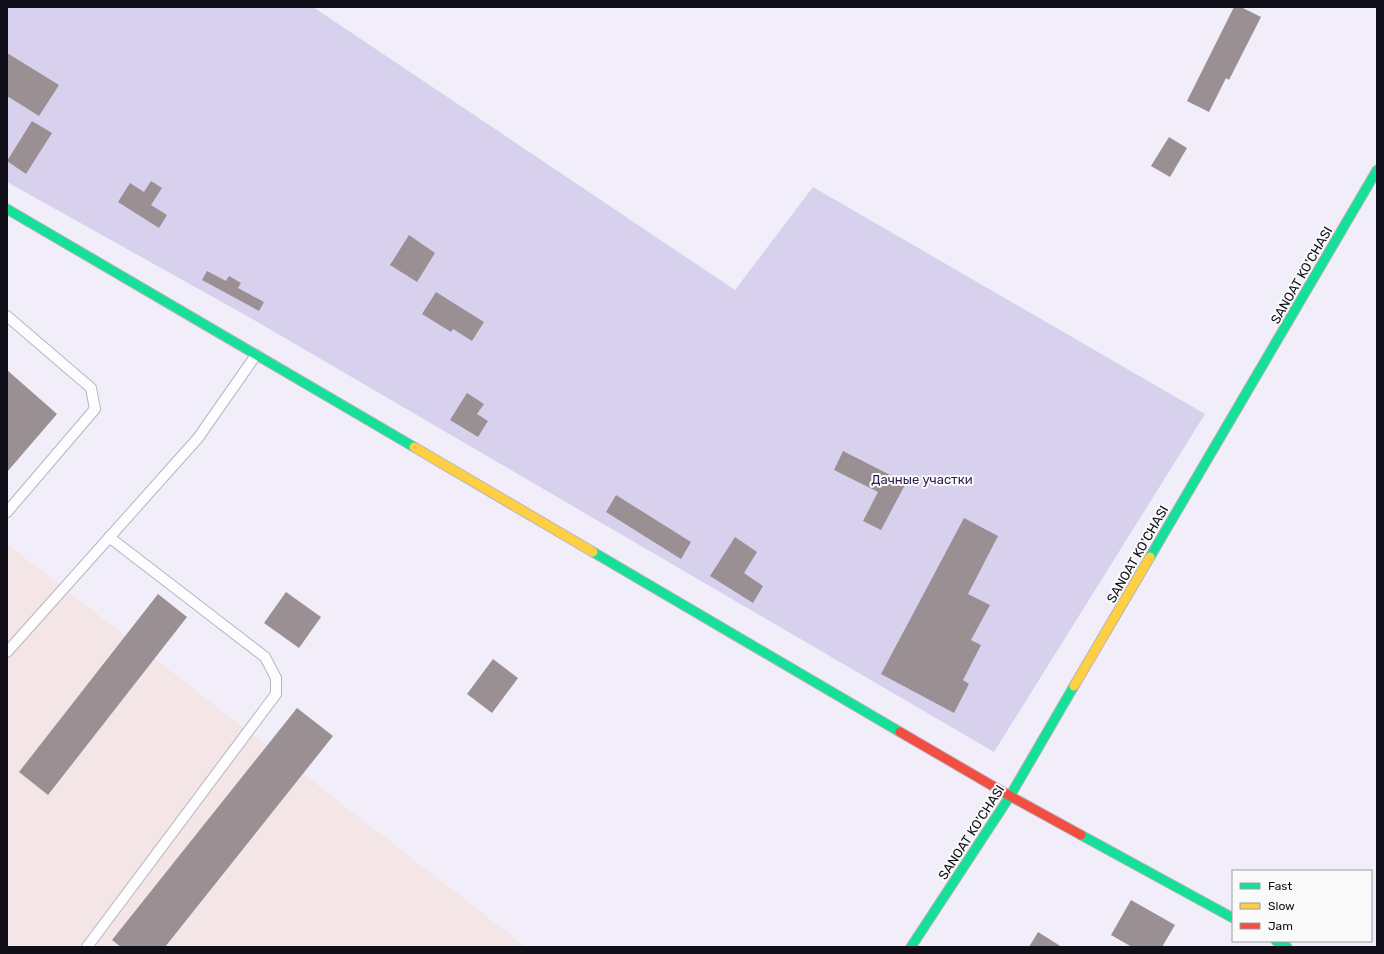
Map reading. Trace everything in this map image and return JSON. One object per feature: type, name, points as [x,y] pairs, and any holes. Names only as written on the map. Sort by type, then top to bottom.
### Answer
[{"type":"main road","name":"SANOAT KO'CHASI","points":[[911,947],[1010,796],[1377,170]]},
{"type":"main road","points":[[7,209],[1010,796],[1232,917]]},
{"type":"main road","points":[[1278,942],[1287,947]]},
{"type":"lane","points":[[7,316],[91,388],[95,409],[7,512]]},
{"type":"lane","points":[[7,652],[198,438],[256,355]]},
{"type":"lane","points":[[87,947],[276,694],[276,678],[265,658],[109,537]]},
{"type":"shaded area","points":[[7,544],[526,947],[7,947]]},
{"type":"green space","name":"Дачные участки","points":[[7,7],[313,7],[735,290],[813,187],[1205,414],[994,752],[247,316],[7,182]]},
{"type":"building","points":[[1234,7],[1241,7],[1261,17],[1229,80],[1226,78],[1209,112],[1187,101]]},
{"type":"building","points":[[7,53],[59,85],[39,116],[7,96]]},
{"type":"building","points":[[32,121],[52,133],[26,174],[7,161]]},
{"type":"building","points":[[1169,137],[1187,148],[1170,177],[1151,166]]},
{"type":"building","points":[[151,181],[162,188],[151,205],[167,215],[159,228],[118,202],[130,183],[144,192]]},
{"type":"building","points":[[409,235],[435,253],[417,282],[390,265]]},
{"type":"building","points":[[207,271],[226,281],[229,276],[241,283],[238,288],[264,302],[259,311],[202,280]]},
{"type":"building","points":[[436,292],[484,322],[472,341],[453,329],[451,332],[422,314]]},
{"type":"building","points":[[7,370],[57,414],[7,472]]},
{"type":"building","points":[[467,393],[484,404],[477,414],[488,421],[478,437],[450,420]]},
{"type":"building","points":[[843,451],[906,483],[881,530],[863,521],[878,492],[834,470]]},
{"type":"building","points":[[616,495],[691,542],[681,559],[606,512]]},
{"type":"building","points":[[964,518],[998,536],[968,594],[990,605],[971,640],[981,645],[963,680],[969,684],[954,713],[881,674]]},
{"type":"building","points":[[735,537],[757,552],[744,573],[763,586],[753,603],[710,576]]},
{"type":"building","points":[[286,592],[321,617],[299,648],[264,623]]},
{"type":"building","points":[[158,594],[187,617],[48,795],[19,772]]},
{"type":"building","points":[[493,659],[518,678],[492,713],[467,694]]},
{"type":"building","points":[[297,708],[333,736],[165,947],[121,947],[112,940]]},
{"type":"building","points":[[1131,900],[1175,925],[1162,947],[1132,947],[1111,935]]},
{"type":"building","points":[[1038,932],[1062,947],[1029,947]]},
{"type":"traffic: fast","points":[[1150,557],[1377,170]]},
{"type":"traffic: fast","points":[[7,209],[414,447]]},
{"type":"traffic: fast","points":[[593,552],[900,732]]},
{"type":"traffic: fast","points":[[911,947],[1010,796],[1074,686]]},
{"type":"traffic: fast","points":[[1081,835],[1232,917]]},
{"type":"traffic: fast","points":[[1278,942],[1287,947]]},
{"type":"traffic: slow","points":[[414,447],[593,552]]},
{"type":"traffic: slow","points":[[1074,686],[1150,557]]},
{"type":"traffic: jam","points":[[900,732],[1010,796],[1081,835]]}]
